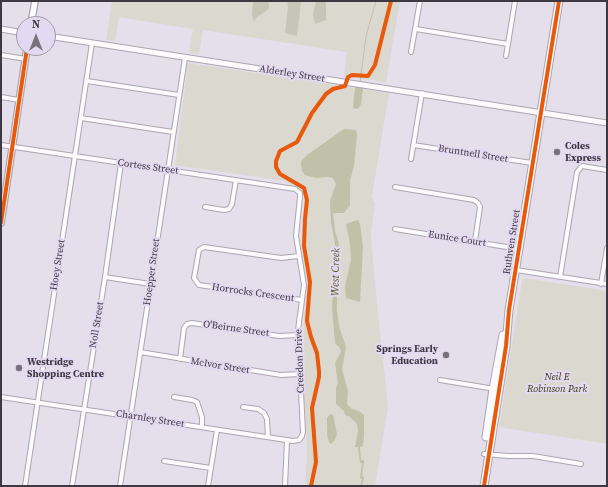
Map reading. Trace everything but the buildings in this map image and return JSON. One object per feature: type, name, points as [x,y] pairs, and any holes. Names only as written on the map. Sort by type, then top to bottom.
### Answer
[{"type":"highway","name":"Ruthven Street","points":[[479,486],[486,454],[496,389],[506,346],[509,310],[558,1]]},
{"type":"highway","name":"Ruthven Street","points":[[484,486],[486,454]]},
{"type":"main road","points":[[32,16],[35,1]]},
{"type":"main road","points":[[1,223],[26,56]]},
{"type":"street","points":[[411,52],[420,1]]},
{"type":"street","points":[[506,56],[516,1]]},
{"type":"street","points":[[1,29],[16,32]]},
{"type":"street","points":[[416,29],[508,44]]},
{"type":"street","name":"Alderley Street","points":[[56,37],[422,93],[607,123]]},
{"type":"street","name":"Hoey Street","points":[[24,486],[92,43]]},
{"type":"street","points":[[1,55],[26,59]]},
{"type":"street","name":"Hoepper Street","points":[[120,486],[185,58]]},
{"type":"street","points":[[87,81],[179,95]]},
{"type":"street","points":[[411,159],[422,93]]},
{"type":"street","points":[[1,97],[19,100]]},
{"type":"street","points":[[81,118],[173,132]]},
{"type":"street","name":"Cortess Street","points":[[1,145],[295,189]]},
{"type":"street","name":"Bruntnell Street","points":[[413,145],[532,163]]},
{"type":"street","name":"Noll Street","points":[[72,486],[121,164]]},
{"type":"street","points":[[560,277],[577,172],[580,168],[585,166],[607,170]]},
{"type":"street","points":[[205,207],[224,210],[229,209],[232,204],[236,180]]},
{"type":"street","points":[[395,187],[474,200],[480,207],[475,242]]},
{"type":"street","name":"Creedon Drive","points":[[295,189],[300,193],[296,236],[304,285],[298,335],[303,432],[299,440]]},
{"type":"street","name":"Eunice Court","points":[[395,229],[519,249]]},
{"type":"street","name":"Horrocks Crescent","points":[[299,256],[281,258],[204,247],[199,250],[194,278],[199,285],[302,300]]},
{"type":"street","points":[[602,284],[607,248]]},
{"type":"street","points":[[516,270],[607,284]]},
{"type":"street","points":[[105,277],[150,284]]},
{"type":"street","name":"O'Beirne Street","points":[[180,359],[184,328],[187,324],[192,323],[279,336],[298,335]]},
{"type":"street","name":"McIvor Street","points":[[140,352],[172,356],[180,359],[281,375],[300,374]]},
{"type":"street","points":[[440,380],[496,389]]},
{"type":"street","name":"Charnley Street","points":[[1,397],[217,430],[287,440],[299,440]]},
{"type":"street","points":[[174,397],[196,402],[202,417],[202,427]]},
{"type":"street","points":[[243,407],[258,409],[264,413],[267,419],[268,437]]},
{"type":"street","points":[[208,486],[217,430]]},
{"type":"street","points":[[285,486],[287,440]]},
{"type":"street","points":[[486,454],[533,456],[581,464]]},
{"type":"street","points":[[164,461],[211,468]]},
{"type":"green space","points":[[112,1],[400,1],[386,82],[344,76],[347,52],[203,30],[199,54],[189,52],[193,29],[119,17],[115,41],[106,40]]},
{"type":"green space","points":[[188,63],[389,93],[372,196],[375,204],[371,231],[372,248],[388,406],[375,486],[305,486],[307,452],[303,367],[304,315],[308,288],[301,242],[304,192],[302,189],[285,181],[175,165]]},
{"type":"green space","name":"Neil E Robinson Park","points":[[525,278],[607,291],[607,444],[499,427],[522,280]]},
{"type":"shaded area","points":[[253,1],[269,1],[269,9],[257,17],[254,22],[252,15]]},
{"type":"shaded area","points":[[287,1],[301,1],[297,36],[285,33],[288,7]]},
{"type":"shaded area","points":[[316,1],[326,1],[326,20],[315,24],[313,14]]},
{"type":"water","points":[[357,86],[362,87],[363,89],[361,104],[358,109],[353,108],[355,88]]},
{"type":"water","points":[[344,129],[356,130],[357,135],[354,166],[350,181],[350,205],[344,213],[333,214],[335,231],[339,244],[337,264],[337,310],[339,326],[346,347],[342,369],[348,391],[347,404],[352,409],[359,411],[364,415],[363,446],[360,447],[361,460],[364,460],[362,476],[364,477],[362,486],[360,486],[362,479],[360,478],[362,463],[360,463],[358,447],[355,447],[358,432],[357,424],[349,416],[345,415],[344,411],[336,404],[336,388],[338,383],[335,363],[341,352],[340,348],[335,343],[332,308],[336,254],[331,222],[330,201],[336,184],[333,178],[316,178],[305,175],[302,171],[301,163],[307,155]]},
{"type":"water","points":[[358,220],[360,224],[363,246],[360,302],[346,298],[345,286],[351,260],[350,244],[346,224]]},
{"type":"water","points":[[330,414],[333,415],[337,434],[335,440],[331,444],[327,435],[327,418]]},
{"type":"waterway","name":"West Creek","points":[[360,83],[366,36],[376,1]]},
{"type":"cycle path","points":[[311,486],[316,462],[312,408],[319,371],[317,353],[307,321],[310,282],[304,246],[307,200],[304,188],[280,174],[276,167],[276,161],[280,151],[297,142],[312,113],[326,94],[333,89],[345,86],[348,77],[352,75],[368,76],[375,65],[391,1]]},
{"type":"cycle path","points":[[484,486],[506,346],[509,310],[559,1]]},
{"type":"cycle path","points":[[1,223],[26,56]]},
{"type":"place","name":"Coles Express","points":[[557,152]]},
{"type":"place","name":"Springs Early Education","points":[[446,355]]},
{"type":"place","name":"Westridge Shopping Centre","points":[[19,368]]}]
